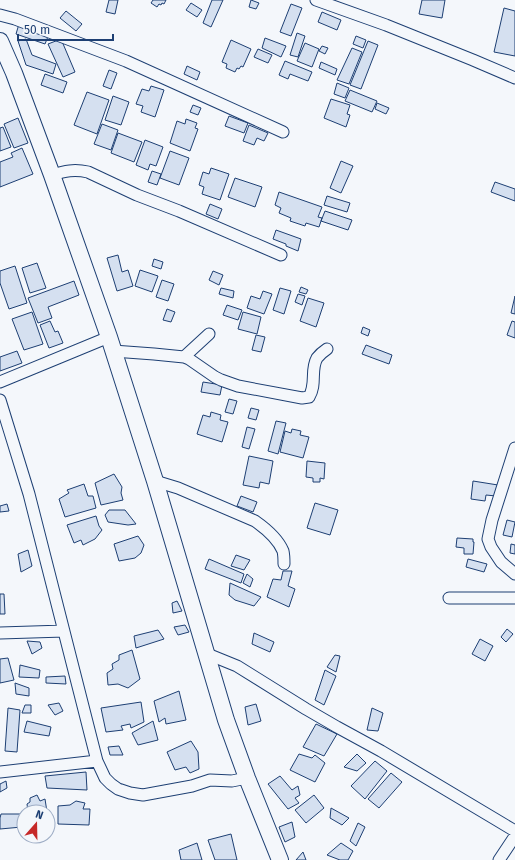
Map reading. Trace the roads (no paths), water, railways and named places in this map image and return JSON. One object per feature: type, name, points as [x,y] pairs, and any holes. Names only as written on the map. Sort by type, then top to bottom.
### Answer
[{"type":"street","points":[[316,0],[386,25],[515,78]]},
{"type":"street","points":[[0,15],[15,19],[126,61],[284,132]]},
{"type":"street","points":[[0,41],[52,175],[111,344],[155,481],[226,720],[247,778],[280,860]]},
{"type":"street","points":[[52,175],[72,170],[88,172],[137,195],[180,211],[281,255]]},
{"type":"street","points":[[184,357],[209,334]]},
{"type":"street","points":[[0,382],[111,344],[154,354],[184,357],[215,377],[238,386],[302,398],[309,397],[311,394],[313,389],[314,369],[318,356],[327,348]]},
{"type":"street","points":[[0,400],[29,494],[97,762],[105,778],[118,789],[143,795],[192,786],[210,780],[247,778]]},
{"type":"street","points":[[515,448],[492,520],[488,539],[491,547],[501,562],[515,574]]},
{"type":"street","points":[[155,481],[178,488],[255,521],[263,527],[279,544],[283,551],[284,564]]},
{"type":"street","points":[[449,598],[515,598]]},
{"type":"street","points":[[0,633],[64,631]]},
{"type":"street","points":[[206,653],[237,666],[306,709],[381,751],[515,830]]},
{"type":"street","points":[[0,772],[97,762]]},
{"type":"street","points":[[499,860],[515,836]]}]
